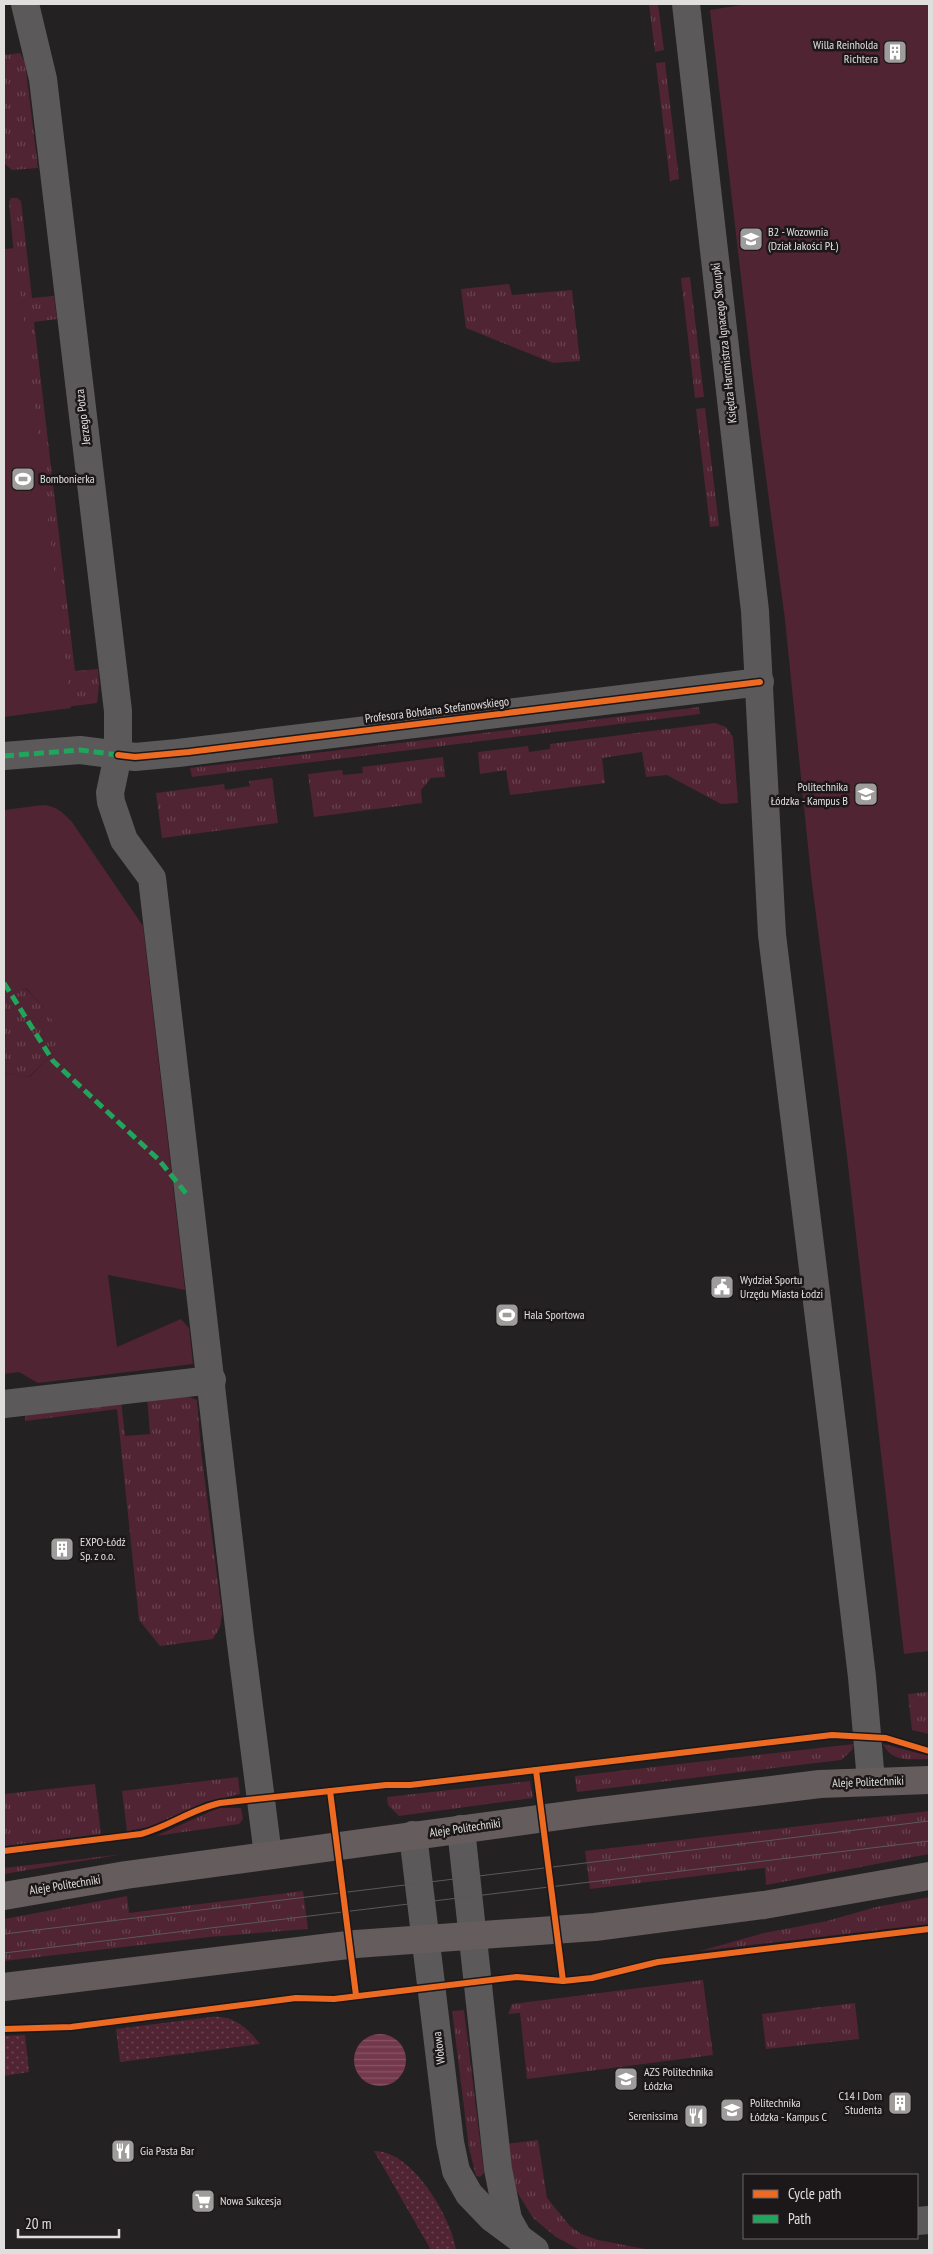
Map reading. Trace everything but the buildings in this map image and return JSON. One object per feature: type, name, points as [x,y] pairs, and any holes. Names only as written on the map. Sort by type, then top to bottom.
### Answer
[{"type":"main road","name":"Aleje Politechniki","points":[[4,1896],[126,1875],[413,1835],[820,1784],[929,1780]]},
{"type":"main road","points":[[4,1987],[356,1944],[595,1927],[828,1895],[929,1876]]},
{"type":"street","name":"Jerzego Potza","points":[[25,4],[43,79],[118,711],[118,755],[110,793],[116,822],[124,840],[152,878],[212,1380]]},
{"type":"street","name":"Jerzego Potza","points":[[43,79],[45,4]]},
{"type":"street","name":"Księdza Harcmistrza Ignacego Skorupki","points":[[686,4],[754,602],[760,682],[763,795],[772,935],[862,1677],[871,1781]]},
{"type":"street","name":"Profesora Bohdana Stefanowskiego","points":[[4,756],[80,750],[135,757],[189,752],[760,682]]},
{"type":"street","points":[[4,1404],[212,1380],[240,1636],[268,1856]]},
{"type":"street","name":"Wołowa","points":[[461,1829],[500,2178],[508,2219],[526,2242]]},
{"type":"street","name":"Wołowa","points":[[413,1835],[450,2142],[456,2171],[469,2194],[492,2218],[526,2242]]},
{"type":"green space","points":[[649,4],[658,4],[664,50],[655,52]]},
{"type":"green space","name":"Politechnika Łódzka - Kampus B","points":[[741,4],[929,4],[929,1651],[904,1654],[846,1148],[811,876],[785,620],[752,372],[710,10]]},
{"type":"green space","points":[[20,53],[25,62],[38,168],[12,170],[5,164],[4,154],[4,55]]},
{"type":"green space","points":[[665,62],[679,179],[670,181],[656,63]]},
{"type":"green space","points":[[11,198],[17,198],[21,201],[32,298],[54,296],[57,319],[34,322],[75,671],[98,669],[97,703],[57,708],[9,202]]},
{"type":"green space","name":"Bombonierka","points":[[15,248],[71,708],[4,717],[4,249]]},
{"type":"green space","points":[[690,277],[704,397],[695,398],[681,278]]},
{"type":"green space","points":[[509,284],[512,295],[572,290],[580,361],[553,363],[466,328],[461,289]]},
{"type":"green space","points":[[705,408],[719,526],[710,527],[696,409]]},
{"type":"green space","points":[[699,707],[700,714],[192,777],[190,768]]},
{"type":"green space","points":[[715,723],[726,727],[733,737],[738,803],[721,804],[667,775],[646,777],[642,752],[602,758],[605,783],[510,795],[506,770],[480,774],[478,752],[528,746],[529,752],[550,749],[550,744]]},
{"type":"green space","points":[[443,757],[445,777],[431,778],[421,790],[422,803],[314,817],[308,774],[342,770],[343,775],[363,773],[362,767]]},
{"type":"green space","points":[[272,778],[278,823],[162,838],[156,793],[224,784],[225,790],[250,786],[249,781]]},
{"type":"green space","points":[[43,805],[56,808],[72,822],[143,926],[185,1290],[108,1275],[117,1347],[181,1319],[189,1328],[193,1364],[38,1383],[19,1372],[4,1374],[4,1073],[30,1077],[66,1039],[26,988],[4,1001],[4,810]]},
{"type":"green space","points":[[25,988],[38,1001],[67,1039],[29,1077],[4,1073],[4,1001]]},
{"type":"green space","points":[[177,1392],[197,1400],[201,1450],[222,1614],[220,1627],[213,1639],[160,1646],[139,1620],[117,1409],[25,1421],[25,1414],[121,1400],[125,1436],[150,1434],[147,1396]]},
{"type":"green space","points":[[929,1692],[929,1734],[912,1730],[908,1694]]},
{"type":"green space","points":[[854,1744],[852,1750],[841,1760],[577,1792],[575,1776]]},
{"type":"green space","points":[[883,1744],[929,1756],[929,1759],[903,1759],[891,1754]]},
{"type":"green space","points":[[238,1777],[240,1794],[205,1802],[154,1826],[127,1831],[122,1791]]},
{"type":"green space","points":[[530,1781],[533,1798],[399,1816],[388,1805],[387,1797]]},
{"type":"green space","points":[[95,1784],[101,1834],[4,1846],[4,1794]]},
{"type":"green space","points":[[241,1808],[243,1819],[239,1824],[156,1836],[214,1810]]},
{"type":"green space","points":[[929,1811],[929,1854],[766,1885],[765,1868],[590,1889],[585,1851]]},
{"type":"green space","points":[[124,1854],[4,1874],[4,1868]]},
{"type":"green space","points":[[303,1891],[308,1929],[209,1937],[4,1961],[4,1919],[127,1896],[129,1913]]},
{"type":"green space","points":[[929,1897],[929,1924],[700,1951],[764,1933],[827,1921],[876,1907]]},
{"type":"green space","points":[[703,1980],[713,2055],[527,2079],[520,2013],[508,2014],[512,2004]]},
{"type":"green space","points":[[855,2003],[859,2039],[766,2049],[762,2014]]},
{"type":"green space","points":[[464,2010],[484,2173],[480,2177],[476,2176],[469,2148],[452,2011]]},
{"type":"green space","points":[[211,2017],[226,2018],[239,2023],[260,2044],[120,2062],[116,2029]]},
{"type":"green space","points":[[25,2035],[29,2072],[4,2076],[4,2036]]},
{"type":"green space","points":[[538,2140],[547,2198],[570,2226],[581,2234],[598,2240],[650,2250],[580,2250],[556,2237],[533,2218],[514,2187],[507,2144]]},
{"type":"green space","points":[[374,2151],[388,2154],[402,2161],[415,2173],[438,2204],[453,2236],[456,2250],[431,2250]]},
{"type":"shaded area","points":[[380,2034],[390,2036],[398,2042],[404,2050],[406,2060],[404,2070],[398,2078],[390,2084],[380,2086],[370,2084],[362,2078],[356,2070],[354,2060],[356,2050],[362,2042],[370,2036]]},
{"type":"tram line","points":[[4,1934],[929,1821]]},
{"type":"tram line","points":[[4,1953],[929,1841]]},
{"type":"marked path","points":[[4,756],[80,750],[118,755]]},
{"type":"marked path","points":[[4,983],[53,1061],[159,1160],[189,1197]]},
{"type":"cycle path","points":[[118,755],[135,757],[189,752],[760,682]]},
{"type":"cycle path","points":[[4,1851],[141,1834],[200,1809],[220,1803],[386,1785],[410,1785],[832,1735],[886,1738],[929,1751]]},
{"type":"cycle path","points":[[536,1770],[563,1981]]},
{"type":"cycle path","points":[[330,1791],[356,1995]]},
{"type":"cycle path","points":[[4,2029],[71,2027],[296,1998],[334,1999],[517,1977],[563,1981],[592,1978],[658,1962],[929,1929]]},
{"type":"place","name":"Willa Reinholda Richtera","points":[[895,52]]},
{"type":"place","name":"B2 - Wozownia (Dział Jakości PŁ)","points":[[751,239]]},
{"type":"place","name":"Bombonierka","points":[[23,479]]},
{"type":"place","name":"Politechnika Łódzka - Kampus B","points":[[866,794]]},
{"type":"place","name":"Wydział Sportu Urzędu Miasta Łodzi","points":[[722,1287]]},
{"type":"place","name":"Hala Sportowa","points":[[507,1315]]},
{"type":"place","name":"EXPO-Łódź Sp. z o.o.","points":[[62,1549]]},
{"type":"place","name":"AZS Politechnika Łódzka","points":[[626,2079]]},
{"type":"place","name":"C14 I Dom Studenta","points":[[900,2103]]},
{"type":"place","name":"Politechnika Łódzka - Kampus C","points":[[732,2110]]},
{"type":"place","name":"Serenissima","points":[[696,2116]]},
{"type":"place","name":"Gia Pasta Bar","points":[[123,2151]]},
{"type":"place","name":"Nowa Sukcesja","points":[[203,2201]]}]
